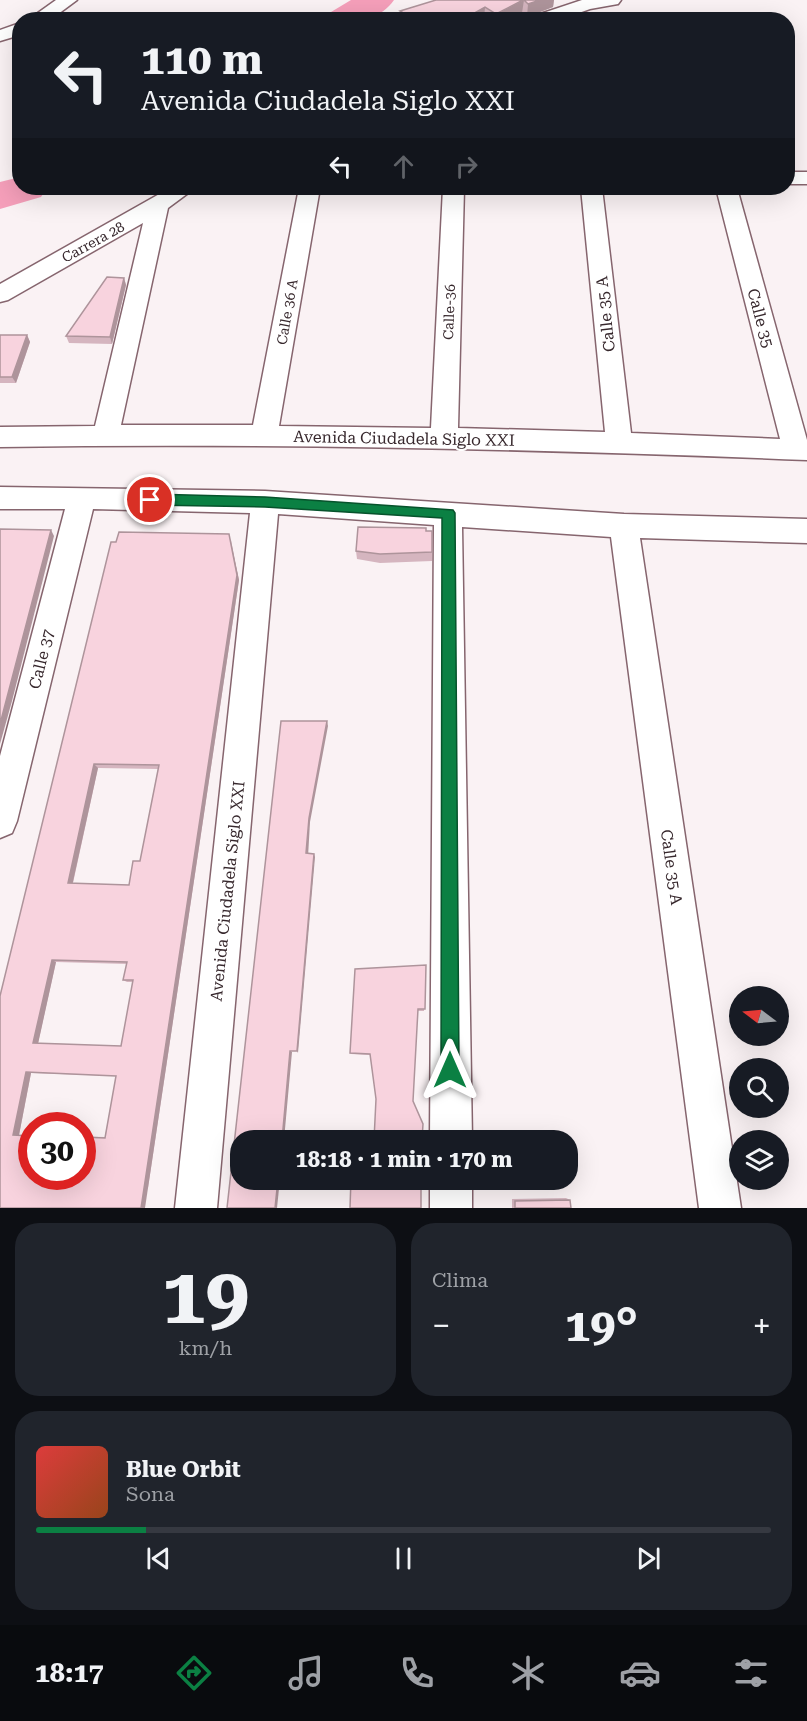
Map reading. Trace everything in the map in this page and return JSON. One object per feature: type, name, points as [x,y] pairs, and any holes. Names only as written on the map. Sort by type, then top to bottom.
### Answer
[{"type":"street","points":[[49,12],[68,0]]},
{"type":"street","points":[[564,12],[587,4],[612,0]]},
{"type":"street","name":"Carrera 28","points":[[0,294],[173,195]]},
{"type":"street","name":"Calle 36 A","points":[[264,436],[309,195]]},
{"type":"street","name":"Calle-36","points":[[444,437],[454,195]]},
{"type":"street","name":"Calle 35 A","points":[[593,195],[619,441]]},
{"type":"street","name":"Calle 35","points":[[729,195],[801,449]]},
{"type":"street","points":[[106,435],[158,205]]},
{"type":"street","name":"Avenida Ciudadela Siglo XXI","points":[[0,437],[106,435],[444,437],[619,441],[801,449]]},
{"type":"street","points":[[0,498],[265,502],[624,526],[806,535]]},
{"type":"street","name":"Calle 37","points":[[0,821],[82,498]]},
{"type":"street","name":"Avenida Ciudadela Siglo XXI","points":[[196,1208],[265,502]]},
{"type":"street","points":[[448,513],[451,1130]]},
{"type":"street","name":"Calle 35 A","points":[[624,526],[720,1208]]},
{"type":"street","points":[[451,1190],[451,1208]]},
{"type":"building","points":[[436,0],[523,0],[500,12],[493,12],[485,7],[476,12],[400,11]]},
{"type":"building","points":[[524,0],[540,0],[528,4]]},
{"type":"building","points":[[107,277],[124,278],[110,337],[66,336]]},
{"type":"building","points":[[0,335],[27,335],[12,377],[0,377]]},
{"type":"building","points":[[358,527],[426,528],[426,531],[432,531],[432,552],[380,554],[356,551]]},
{"type":"building","points":[[0,529],[51,530],[0,724]]},
{"type":"building","points":[[119,532],[229,534],[237,575],[141,1208],[0,1208],[0,996],[111,542],[116,542]],"holes":[[[94,764],[159,765],[140,861],[133,861],[129,885],[68,883]],[[52,960],[127,962],[123,980],[133,980],[121,1046],[33,1043]],[[26,1072],[116,1076],[105,1138],[96,1138],[96,1190],[18,1190],[18,1135],[13,1135]]]},
{"type":"building","points":[[281,721],[327,721],[309,818],[306,853],[314,854],[297,1051],[290,1051],[283,1130],[236,1130]]},
{"type":"building","points":[[426,965],[425,1009],[418,1009],[413,1101],[423,1124],[423,1130],[374,1130],[376,1099],[370,1054],[350,1053],[355,969]]},
{"type":"building","points":[[230,1181],[230,1190],[277,1190],[275,1208],[227,1208]]},
{"type":"building","points":[[351,1190],[421,1190],[421,1208],[350,1208]]},
{"type":"building","points":[[570,1200],[571,1208],[515,1208],[515,1201]]},
{"type":"waterway","points":[[357,12],[376,0]]},
{"type":"waterway","points":[[0,196],[12,192]]},
{"type":"route","points":[[150,500],[265,502],[448,513],[450,1070]]}]
